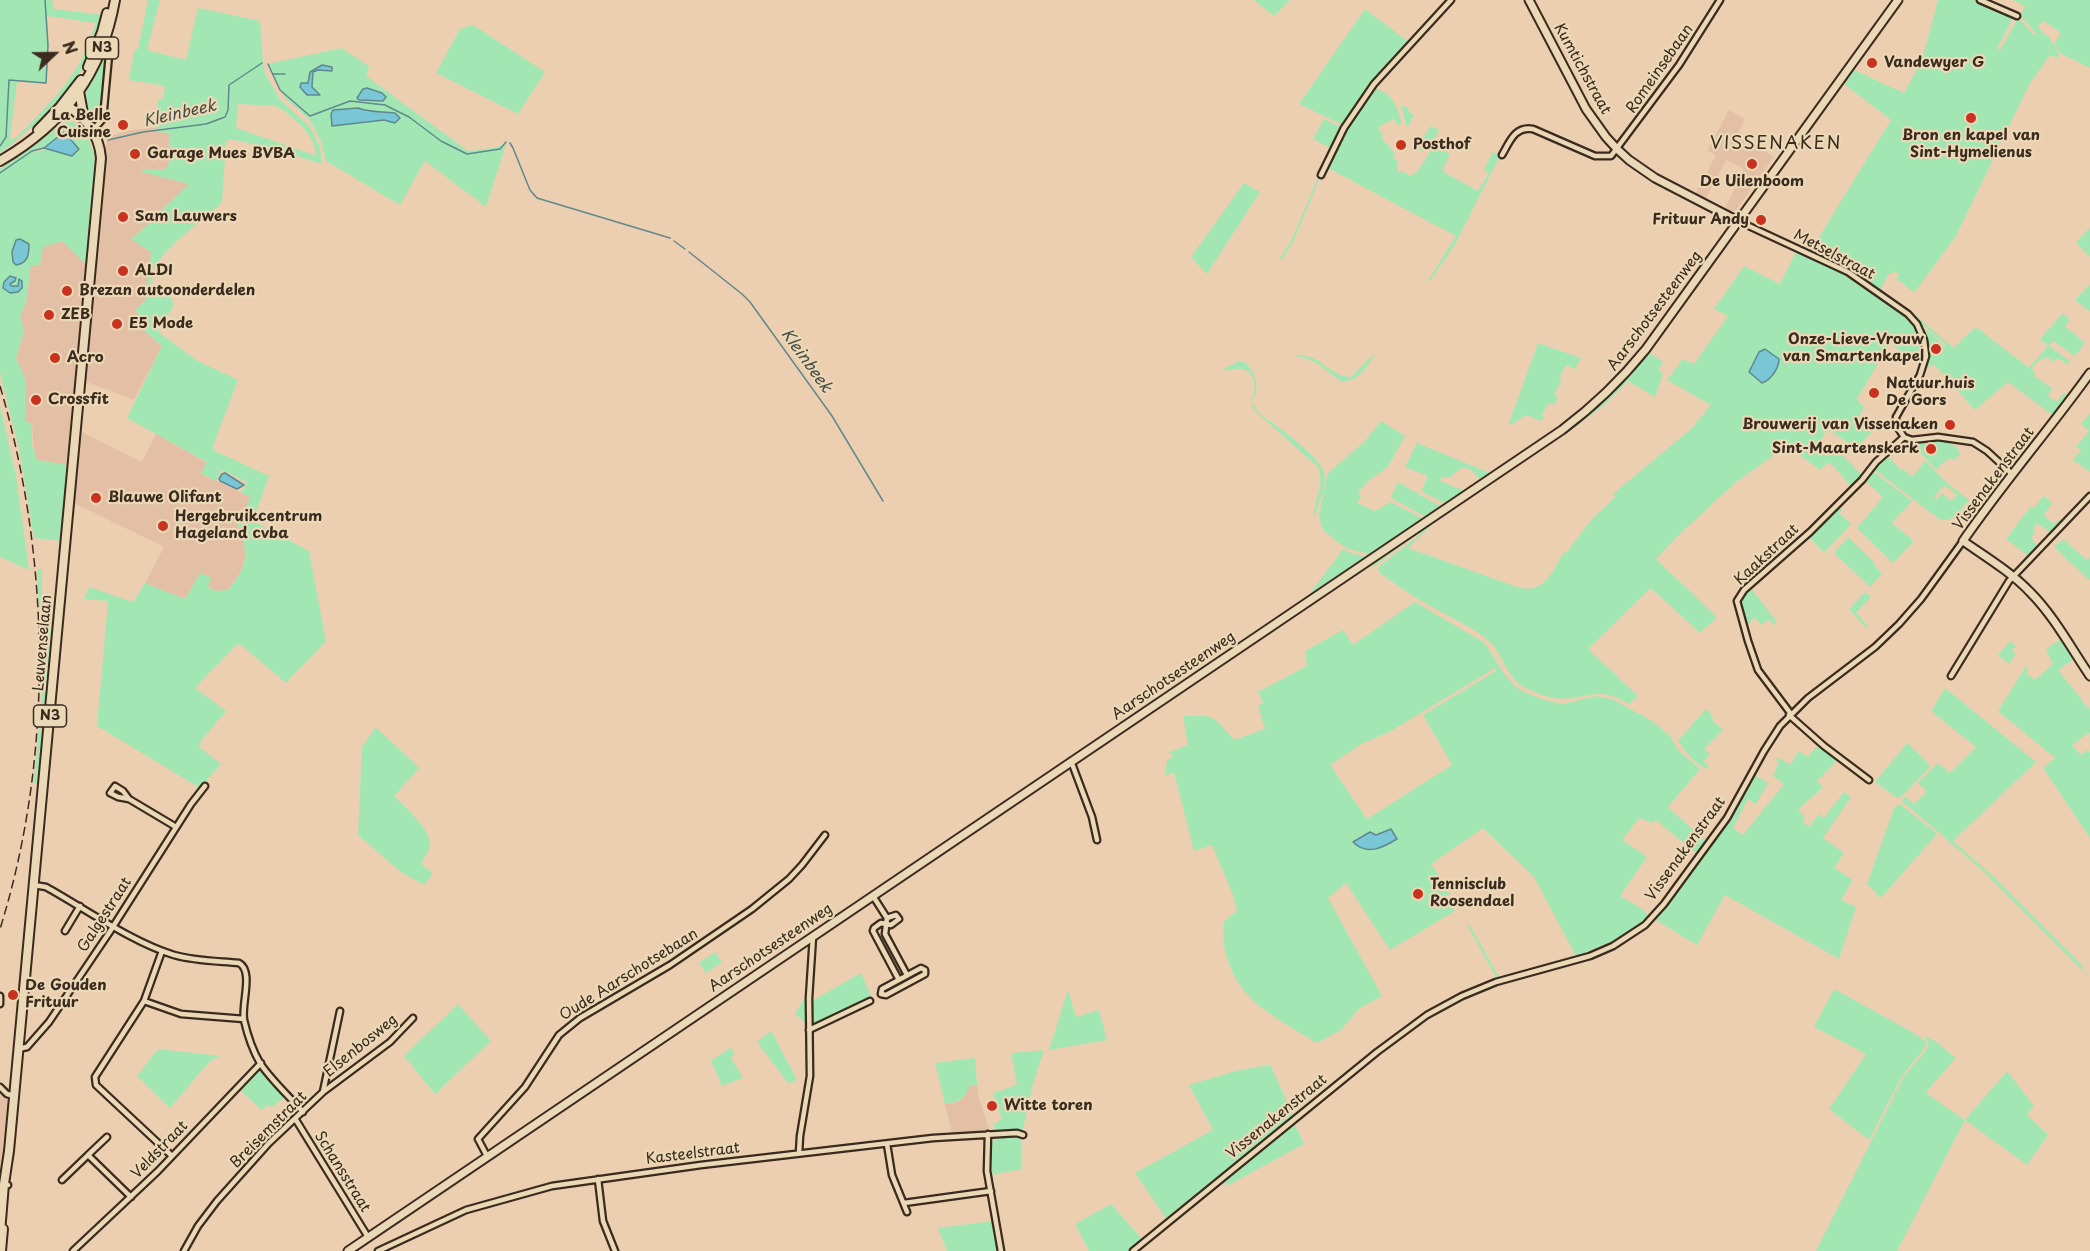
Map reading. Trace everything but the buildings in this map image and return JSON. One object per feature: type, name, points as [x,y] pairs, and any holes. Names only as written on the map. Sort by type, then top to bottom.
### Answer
[{"type":"main road","name":"N3","points":[[62,109],[89,66],[102,32],[110,0]]},
{"type":"main road","name":"N3","points":[[62,109],[80,92],[98,58],[108,33],[115,0]]},
{"type":"main road","name":"Kumtichstraat","points":[[1529,0],[1586,109],[1617,149],[1655,178],[1738,221]]},
{"type":"main road","name":"Aarschotsesteenweg","points":[[348,1251],[1546,441],[1587,411],[1627,372],[1898,0]]},
{"type":"main road","name":"N3","points":[[80,92],[85,120]]},
{"type":"main road","name":"Leuvenselaan","points":[[0,1233],[99,171],[100,150],[92,131],[85,120],[62,109]]},
{"type":"main road","points":[[0,161],[62,109],[92,131]]},
{"type":"main road","name":"Vissenakenstraat","points":[[1963,541],[2090,373]]},
{"type":"main road","points":[[1963,541],[2013,576],[2036,598],[2090,675]]},
{"type":"main road","name":"Leuvenselaan","points":[[1,1251],[4,1185]]},
{"type":"street","points":[[1321,175],[1344,128],[1374,84],[1451,0]]},
{"type":"street","name":"Romeinsebaan","points":[[1617,149],[1679,65],[1720,0]]},
{"type":"street","points":[[1980,0],[2017,16]]},
{"type":"street","points":[[92,131],[103,119],[109,55]]},
{"type":"street","points":[[1502,155],[1514,134],[1527,128],[1595,156],[1611,156],[1617,149]]},
{"type":"street","name":"Metselstraat","points":[[1738,221],[1848,272],[1908,314],[1917,324],[1924,340],[1926,356],[1920,375],[1896,417],[1896,425],[1904,437]]},
{"type":"street","points":[[1904,437],[1912,440],[1938,437],[1973,442],[1988,451],[2012,474]]},
{"type":"street","name":"Kaakstraat","points":[[1790,715],[1758,670],[1737,601],[1744,590],[1810,532],[1862,480],[1876,462],[1904,437]]},
{"type":"street","points":[[1951,676],[2013,576],[2090,496]]},
{"type":"street","name":"Vissenakenstraat","points":[[1133,1251],[1377,1052],[1427,1015],[1462,996],[1496,982],[1590,956],[1613,946],[1645,925],[1664,904],[1718,832],[1738,801],[1769,742],[1790,715],[1808,698],[1875,647],[1899,624],[1921,599],[1963,541]]},
{"type":"street","points":[[1790,715],[1824,746],[1869,780]]},
{"type":"street","points":[[1071,761],[1092,817],[1097,840]]},
{"type":"street","name":"Galgestraat","points":[[18,1049],[27,1047],[49,1022],[205,786]]},
{"type":"street","points":[[129,799],[177,827]]},
{"type":"street","name":"Oude Aarschotsebaan","points":[[487,1156],[478,1143],[478,1139],[525,1087],[558,1035],[580,1018],[684,956],[752,909],[789,879],[825,835]]},
{"type":"street","points":[[34,885],[46,887],[132,937],[162,951],[192,959],[239,963],[244,966],[247,977],[244,1018],[261,1063],[303,1112]]},
{"type":"street","points":[[873,896],[887,920],[885,934],[908,975]]},
{"type":"street","points":[[65,931],[80,906]]},
{"type":"street","points":[[887,920],[873,931],[899,980]]},
{"type":"street","points":[[799,1153],[810,1076],[809,1030],[813,936]]},
{"type":"street","points":[[162,951],[144,1001],[94,1081],[172,1156]]},
{"type":"street","points":[[921,968],[925,970],[925,974],[886,995],[881,993],[882,989],[908,975],[921,968]]},
{"type":"street","points":[[0,996],[0,1004]]},
{"type":"street","points":[[144,1001],[181,1014],[244,1018]]},
{"type":"street","points":[[809,1030],[870,1001]]},
{"type":"street","name":"Breisemstraat","points":[[184,1251],[198,1226],[217,1201],[269,1143],[296,1120],[323,1092],[340,1011]]},
{"type":"street","name":"Elsenbosweg","points":[[323,1092],[390,1042],[413,1018]]},
{"type":"street","name":"Veldstraat","points":[[73,1251],[172,1156],[261,1063]]},
{"type":"street","points":[[0,1087],[7,1094],[14,1096]]},
{"type":"street","name":"Schansstraat","points":[[296,1120],[368,1237]]},
{"type":"street","name":"Kasteelstraat","points":[[378,1251],[466,1209],[539,1188],[799,1153],[956,1135],[1017,1133],[1023,1135]]},
{"type":"street","points":[[988,1134],[987,1171],[1001,1251]]},
{"type":"street","points":[[62,1180],[107,1137]]},
{"type":"street","points":[[887,1144],[892,1175],[907,1212]]},
{"type":"street","points":[[88,1155],[131,1197]]},
{"type":"street","points":[[598,1179],[603,1221],[615,1251]]},
{"type":"street","points":[[904,1203],[991,1191]]},
{"type":"shaded area","name":"De Uilenboom","points":[[1729,110],[1745,119],[1738,133],[1774,157],[1736,210],[1729,212],[1725,209],[1744,169],[1726,160],[1705,200],[1695,194],[1716,155],[1707,151]]},
{"type":"shaded area","points":[[159,127],[159,132],[169,132],[170,163],[166,169],[142,169],[190,184],[162,210],[164,212],[151,252],[146,300],[136,311],[140,327],[162,346],[134,400],[84,381],[89,325],[107,138],[125,131]]},
{"type":"shaded area","points":[[62,241],[86,264],[68,465],[37,460],[34,455],[32,423],[25,423],[25,406],[16,358],[24,332],[20,316],[26,302],[31,265],[43,247]]},
{"type":"shaded area","points":[[80,431],[142,462],[156,434],[207,463],[201,474],[251,497],[237,526],[241,528],[246,555],[242,570],[228,590],[216,591],[208,587],[185,600],[145,583],[164,547],[74,503]]},
{"type":"shaded area","points":[[977,1085],[990,1132],[952,1133],[945,1104],[961,1100],[969,1086]]},
{"type":"shaded area","points":[[0,1092],[9,1100],[10,1108],[0,1182]]},
{"type":"green space","points":[[0,0],[52,0],[54,9],[104,15],[90,54],[73,83],[39,121],[0,153]],"holes":[[[47,16],[96,23],[78,66],[63,88],[17,137],[10,138],[17,82],[46,83]]]},
{"type":"green space","points":[[148,0],[160,0],[147,50],[186,60],[198,8],[260,21],[266,75],[280,100],[310,127],[320,147],[322,164],[270,148],[230,139],[226,142],[222,203],[172,246],[156,266],[152,276],[151,288],[169,291],[174,306],[157,331],[196,360],[238,380],[213,450],[269,476],[253,521],[309,551],[326,641],[286,683],[240,644],[236,645],[195,688],[226,711],[201,741],[199,747],[221,764],[200,788],[97,726],[108,601],[84,599],[89,587],[133,602],[145,583],[185,599],[200,573],[211,577],[208,587],[216,591],[228,590],[240,574],[245,561],[241,528],[237,526],[251,497],[241,493],[247,482],[222,470],[216,481],[201,473],[207,462],[127,418],[162,346],[140,327],[139,316],[135,310],[146,300],[151,252],[131,239],[163,212],[162,210],[189,184],[142,172],[142,169],[166,169],[171,159],[169,133],[158,132],[158,99],[163,99],[165,86],[129,80],[134,51],[138,49]],"holes":[[[238,104],[275,106],[303,127],[313,142],[317,156],[236,128]]]},
{"type":"green space","points":[[1254,0],[1290,0],[1274,16]]},
{"type":"green space","points":[[1938,0],[1974,0],[2012,16],[1997,48],[2000,50],[2018,18],[2034,35],[2036,33],[2020,16],[2025,6],[2013,0],[2090,0],[2090,68],[2060,53],[2054,44],[2061,33],[2044,21],[2038,26],[2045,36],[2047,34],[2059,54],[2058,58],[2050,55],[2030,83],[1956,236],[1914,293],[1896,280],[1899,275],[1895,271],[1892,274],[1889,273],[1880,291],[1856,274],[1811,250],[1891,120],[1844,84],[1854,70],[1904,93],[1922,60]]},
{"type":"green space","points":[[1365,9],[1410,43],[1386,69],[1345,123],[1341,124],[1299,104]]},
{"type":"green space","points":[[473,25],[545,72],[518,114],[436,73],[460,29]]},
{"type":"green space","points":[[113,42],[106,57],[100,119],[96,124],[92,124],[85,115],[84,95]]},
{"type":"green space","points":[[341,48],[369,66],[366,76],[468,151],[506,144],[486,207],[425,161],[400,205],[326,161],[322,144],[314,127],[308,118],[285,98],[268,64]]},
{"type":"green space","points":[[1377,89],[1392,99],[1402,124],[1397,125],[1394,119],[1378,127],[1383,136],[1381,138],[1395,153],[1393,158],[1397,160],[1398,173],[1402,171],[1411,176],[1417,172],[1437,141],[1447,146],[1444,151],[1450,154],[1442,171],[1478,191],[1489,173],[1484,170],[1493,152],[1500,156],[1454,246],[1430,281],[1428,281],[1456,236],[1326,167],[1345,130],[1372,91]]},
{"type":"green space","points":[[1401,105],[1414,115],[1408,127],[1406,125]]},
{"type":"green space","points":[[1324,119],[1342,128],[1330,148],[1313,139]]},
{"type":"green space","points":[[66,120],[78,125],[86,135],[95,160],[86,264],[62,241],[43,247],[40,265],[31,265],[26,302],[20,316],[24,332],[16,358],[26,381],[25,422],[32,423],[32,445],[37,460],[68,465],[61,541],[34,538],[19,448],[0,373],[0,169],[37,144]],"holes":[[[64,132],[72,156],[47,149],[35,153],[33,150],[47,146]]]},
{"type":"green space","points":[[1431,126],[1439,130],[1428,150],[1423,152],[1419,149],[1419,143]]},
{"type":"green space","points":[[1322,168],[1324,168],[1294,240],[1282,260],[1280,259],[1293,237]]},
{"type":"green space","points":[[1244,183],[1260,192],[1207,274],[1191,257]]},
{"type":"green space","points":[[2090,227],[2090,257],[2076,243]]},
{"type":"green space","points":[[1797,250],[1854,281],[1910,319],[1919,331],[1922,341],[1921,366],[1890,343],[1857,399],[1864,408],[1858,418],[1872,432],[1856,448],[1827,429],[1820,443],[1836,454],[1839,452],[1863,476],[1853,488],[1829,462],[1820,470],[1787,446],[1736,482],[1656,559],[1717,617],[1700,633],[1651,588],[1588,649],[1638,696],[1629,704],[1607,695],[1565,699],[1541,695],[1528,689],[1511,675],[1486,638],[1413,596],[1380,573],[1378,569],[1381,565],[1420,532],[1373,567],[1369,564],[1460,503],[1434,523],[1408,548],[1517,587],[1526,589],[1541,585],[1551,574],[1564,552],[1566,553],[1591,520],[1615,497],[1613,494],[1691,429],[1711,405],[1667,380],[1683,359],[1694,364],[1728,316],[1714,309],[1744,266],[1780,284]]},
{"type":"green space","points":[[2090,284],[2090,312],[2075,300]]},
{"type":"green space","points":[[1905,307],[1953,348],[1976,327],[2029,368],[2048,346],[2040,339],[2063,313],[2070,320],[2065,326],[2085,343],[2075,356],[2053,341],[2049,346],[2070,361],[2068,364],[2057,358],[2053,362],[2048,357],[2040,360],[2031,369],[2035,372],[2034,376],[2052,388],[2048,396],[2057,402],[2064,393],[2069,398],[2055,417],[2008,382],[1975,410],[1934,364],[1925,370],[1928,352],[1931,348],[1928,348],[1922,328],[1944,346],[1946,345],[1904,309]]},
{"type":"green space","points":[[1538,343],[1581,358],[1575,369],[1566,365],[1554,395],[1558,397],[1554,405],[1549,403],[1541,421],[1526,415],[1511,425],[1509,423]]},
{"type":"green space","points":[[1647,351],[1663,362],[1658,370],[1663,373],[1655,397],[1628,381],[1603,406],[1567,433],[1564,431],[1602,401]]},
{"type":"green space","points":[[1374,354],[1362,373],[1354,379],[1342,382],[1314,362],[1294,356],[1311,357],[1336,373],[1351,377]]},
{"type":"green space","points":[[1239,361],[1246,363],[1255,377],[1256,393],[1251,403],[1255,387],[1252,375],[1242,369],[1225,371],[1224,369]]},
{"type":"green space","points":[[1254,405],[1259,413],[1309,452],[1323,470],[1325,483],[1315,519],[1315,506],[1320,487],[1318,467],[1257,413],[1251,406]]},
{"type":"green space","points":[[0,406],[16,476],[29,570],[0,557]]},
{"type":"green space","points":[[2090,413],[2090,472],[2073,460],[2081,450],[2076,447],[2089,431],[2081,424]]},
{"type":"green space","points":[[1381,421],[1405,436],[1388,467],[1368,481],[1358,493],[1361,497],[1357,503],[1375,511],[1391,502],[1423,519],[1371,554],[1348,549],[1339,543],[1323,530],[1319,515],[1328,473],[1364,442]]},
{"type":"green space","points":[[1936,440],[1954,445],[1960,454],[1954,460],[1949,458],[1936,470],[1918,450],[1917,444]]},
{"type":"green space","points":[[1417,443],[1490,473],[1480,480],[1471,470],[1463,467],[1450,477],[1441,477],[1440,481],[1464,491],[1444,503],[1421,491],[1428,476],[1405,467]]},
{"type":"green space","points":[[1887,455],[1901,470],[1903,469],[1912,477],[1925,461],[1947,483],[1969,500],[1953,518],[1939,519],[1875,470],[1875,466]],"holes":[[[1946,486],[1957,495],[1951,501],[1942,493],[1937,499],[1934,497],[1942,487]]]},
{"type":"green space","points":[[1871,470],[1912,501],[1892,523],[1914,541],[1893,563],[1857,528],[1883,497],[1864,480]]},
{"type":"green space","points":[[1398,482],[1440,507],[1426,517],[1393,499],[1391,497]]},
{"type":"green space","points":[[2044,496],[2052,503],[2044,515],[2054,524],[2062,518],[2064,522],[2054,535],[2037,523],[2032,536],[2033,541],[2040,548],[2031,558],[2006,539],[2031,506],[2034,508]]},
{"type":"green space","points":[[1838,506],[1842,510],[1839,513],[1851,524],[1824,553],[1808,536]]},
{"type":"green space","points":[[1848,537],[1876,564],[1875,566],[1882,574],[1870,587],[1834,553]]},
{"type":"green space","points":[[2063,539],[2087,560],[2090,557],[2090,581],[2054,547]]},
{"type":"green space","points":[[1343,549],[1367,557],[1314,593],[1311,592]]},
{"type":"green space","points":[[37,569],[42,569],[42,609],[39,609]]},
{"type":"green space","points":[[1750,587],[1777,622],[1774,625],[1769,619],[1761,625],[1755,618],[1745,626],[1739,602]]},
{"type":"green space","points":[[1865,592],[1871,597],[1856,613],[1868,626],[1866,628],[1849,609]]},
{"type":"green space","points":[[1415,602],[1485,643],[1505,675],[1516,687],[1525,692],[1562,704],[1597,696],[1614,700],[1652,721],[1670,736],[1678,750],[1700,769],[1668,807],[1707,842],[1698,855],[1656,820],[1653,823],[1639,818],[1622,840],[1647,857],[1620,896],[1641,908],[1649,916],[1619,939],[1576,956],[1534,877],[1483,828],[1431,864],[1438,874],[1436,877],[1450,894],[1446,897],[1455,911],[1390,950],[1346,883],[1328,898],[1382,996],[1360,1008],[1341,1030],[1317,1043],[1259,1005],[1244,991],[1234,976],[1223,940],[1224,921],[1237,911],[1233,895],[1212,845],[1194,851],[1174,772],[1165,776],[1167,760],[1173,757],[1170,752],[1188,745],[1183,716],[1213,718],[1234,740],[1265,729],[1258,706],[1263,703],[1258,692],[1307,666],[1305,651],[1343,630],[1353,645]],"holes":[[[1495,668],[1496,671],[1423,715],[1452,765],[1367,819],[1330,765],[1315,775],[1361,744],[1391,731]],[[1387,830],[1377,850],[1364,849],[1358,845]]]},
{"type":"green space","points":[[42,621],[52,622],[38,784],[34,783],[43,682]]},
{"type":"green space","points":[[2061,639],[2074,659],[2058,670],[2090,710],[2090,732],[2072,745],[2081,755],[2087,750],[2090,753],[2090,838],[2043,768],[2055,758],[1998,711],[2026,666],[2029,669],[2026,673],[2035,680],[2053,664],[2046,649]]},
{"type":"green space","points":[[2010,641],[2016,646],[2012,651],[2016,654],[2009,664],[1998,655]]},
{"type":"green space","points":[[1945,688],[2036,762],[1953,841],[1997,880],[2083,965],[2081,967],[2090,978],[1982,870],[1902,801],[1905,796],[1914,804],[1927,792],[1918,783],[1938,763],[1950,773],[1976,747],[1931,711]]},
{"type":"green space","points":[[1706,709],[1713,716],[1711,719],[1723,730],[1704,749],[1710,754],[1704,761],[1709,766],[1706,769],[1693,760],[1678,741]]},
{"type":"green space","points":[[376,727],[419,768],[394,796],[423,826],[430,840],[430,846],[421,864],[433,873],[424,885],[401,872],[358,835],[362,747]]},
{"type":"green space","points":[[1907,743],[1930,767],[1900,798],[1897,798],[1875,782]]},
{"type":"green space","points":[[1817,746],[1822,750],[1825,748],[1838,759],[1817,781],[1823,787],[1798,810],[1805,817],[1802,821],[1809,827],[1819,814],[1824,818],[1844,792],[1851,797],[1823,838],[1844,853],[1834,868],[1853,880],[1841,900],[1856,907],[1839,959],[1725,895],[1697,945],[1654,919],[1708,850],[1755,775],[1768,783],[1756,804],[1748,799],[1733,828],[1743,835],[1784,784],[1773,776],[1779,762],[1776,760],[1778,757],[1790,765],[1799,751],[1808,757]]},
{"type":"green space","points":[[1900,804],[1937,834],[1881,898],[1867,884],[1894,808]]},
{"type":"green space","points":[[1466,923],[1471,927],[1500,979],[1497,979]]},
{"type":"green space","points":[[715,952],[722,962],[706,973],[699,963]]},
{"type":"green space","points":[[861,973],[872,998],[811,1027],[810,1002]]},
{"type":"green space","points":[[1834,989],[1914,1033],[1925,1041],[1926,1045],[1902,1076],[1869,1140],[1829,1109],[1866,1054],[1814,1027]]},
{"type":"green space","points":[[1068,990],[1076,1017],[1099,1010],[1107,1040],[1049,1050]]},
{"type":"green space","points":[[807,994],[808,996],[808,1025],[795,1014]]},
{"type":"green space","points":[[458,1004],[491,1041],[435,1094],[404,1056]]},
{"type":"green space","points":[[771,1031],[797,1080],[788,1083],[757,1042]]},
{"type":"green space","points":[[1923,1035],[1935,1041],[1956,1058],[1926,1092],[1965,1120],[1897,1251],[1816,1251],[1904,1076],[1928,1048],[1928,1041]]},
{"type":"green space","points":[[731,1047],[734,1054],[731,1058],[743,1078],[722,1086],[711,1061]]},
{"type":"green space","points":[[158,1049],[220,1056],[210,1061],[170,1108],[137,1076]]},
{"type":"green space","points":[[1044,1050],[1032,1087],[1023,1129],[996,1132],[993,1125],[1002,1119],[993,1093],[1017,1085],[1011,1053]]},
{"type":"green space","points":[[975,1058],[977,1085],[969,1086],[966,1094],[960,1100],[945,1104],[935,1063]]},
{"type":"green space","points":[[1262,1066],[1271,1066],[1293,1115],[1167,1220],[1135,1173],[1213,1130],[1189,1085]]},
{"type":"green space","points":[[257,1071],[263,1072],[285,1097],[271,1108],[268,1105],[261,1110],[239,1089]]},
{"type":"green space","points":[[2007,1071],[2034,1106],[2027,1115],[2048,1135],[2027,1165],[1965,1120]]},
{"type":"green space","points":[[1295,1124],[1304,1144],[1227,1186],[1224,1181]]},
{"type":"green space","points":[[1018,1137],[1021,1140],[1021,1169],[991,1175],[992,1142],[997,1138]]},
{"type":"green space","points":[[1111,1204],[1143,1240],[1130,1251],[1089,1251],[1075,1224]]},
{"type":"green space","points":[[993,1221],[998,1251],[947,1251],[938,1228]]},
{"type":"water","points":[[322,65],[332,67],[332,71],[313,72],[312,87],[320,95],[307,95],[300,87],[301,83],[308,83],[310,72]]},
{"type":"water","points":[[367,88],[382,93],[386,97],[383,101],[359,100],[357,98],[363,89]]},
{"type":"water","points":[[358,108],[395,113],[400,118],[395,123],[384,120],[332,126],[333,110]]},
{"type":"water","points":[[64,132],[79,149],[72,156],[44,148]]},
{"type":"water","points":[[20,239],[29,244],[29,252],[25,260],[16,265],[13,262],[12,252],[16,240]]},
{"type":"water","points":[[10,276],[16,278],[10,284],[11,286],[18,286],[19,279],[22,281],[22,288],[18,292],[10,293],[3,288],[4,282]]},
{"type":"water","points":[[1765,349],[1779,359],[1774,373],[1762,383],[1749,372],[1759,352]]},
{"type":"water","points":[[225,473],[244,485],[237,489],[220,481],[222,474]]},
{"type":"water","points":[[1391,829],[1397,839],[1380,848],[1364,849],[1353,842],[1370,832],[1376,835]]},
{"type":"waterway","points":[[0,146],[6,137],[9,80],[46,83],[48,45],[45,0]]},
{"type":"waterway","name":"Kleinbeek","points":[[108,140],[143,132],[206,124],[225,117],[228,110],[229,85],[262,63]]},
{"type":"waterway","name":"Kleinbeek","points":[[268,64],[280,90],[310,116],[350,101],[385,105],[409,117],[441,141],[467,154],[500,149],[506,142]]},
{"type":"waterway","points":[[273,74],[285,74]]},
{"type":"waterway","name":"Kleinbeek","points":[[510,143],[530,190],[537,198],[670,238]]},
{"type":"waterway","name":"Kleinbeek","points":[[0,173],[32,151],[44,148]]},
{"type":"waterway","name":"Kleinbeek","points":[[674,241],[685,249]]},
{"type":"waterway","name":"Kleinbeek","points":[[689,252],[750,302],[832,416],[883,501]]},
{"type":"railway","points":[[0,386],[17,452],[29,520],[37,589],[39,658],[37,727],[30,796],[18,863],[0,929]]},
{"type":"place","name":"Vandewyer G","points":[[1872,63]]},
{"type":"place","name":"Bron en kapel van Sint-Hymelienus","points":[[1971,118]]},
{"type":"place","name":"La Belle Cuisine","points":[[123,125]]},
{"type":"place","name":"Posthof","points":[[1401,145]]},
{"type":"place","name":"Garage Mues BVBA","points":[[135,154]]},
{"type":"place","name":"De Uilenboom","points":[[1752,164]]},
{"type":"place","name":"Sam Lauwers","points":[[123,217]]},
{"type":"place","name":"Frituur Andy","points":[[1761,220]]},
{"type":"place","name":"ALDI","points":[[123,271]]},
{"type":"place","name":"Brezan autoonderdelen","points":[[67,291]]},
{"type":"place","name":"ZEB","points":[[49,315]]},
{"type":"place","name":"E5 Mode","points":[[117,324]]},
{"type":"place","name":"Onze-Lieve-Vrouw van Smartenkapel","points":[[1936,349]]},
{"type":"place","name":"Acro","points":[[55,358]]},
{"type":"place","name":"Natuur.huis De Gors","points":[[1874,393]]},
{"type":"place","name":"Crossfit","points":[[36,400]]},
{"type":"place","name":"Brouwerij van Vissenaken","points":[[1950,425]]},
{"type":"place","name":"Sint-Maartenskerk","points":[[1931,449]]},
{"type":"place","name":"Blauwe Olifant","points":[[96,498]]},
{"type":"place","name":"Hergebruikcentrum Hageland cvba","points":[[163,526]]},
{"type":"place","name":"Tennisclub Roosendael","points":[[1418,894]]},
{"type":"place","name":"De Gouden Frituur","points":[[13,995]]},
{"type":"place","name":"Witte toren","points":[[992,1106]]},
{"type":"district","name":"VISSENAKEN","points":[[1776,144]]}]
